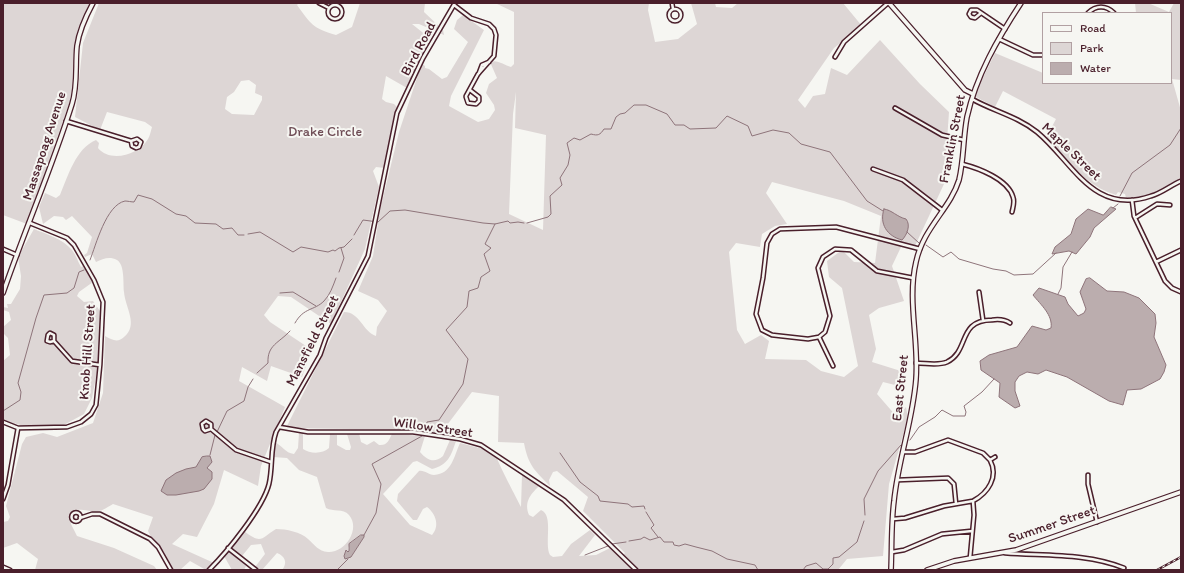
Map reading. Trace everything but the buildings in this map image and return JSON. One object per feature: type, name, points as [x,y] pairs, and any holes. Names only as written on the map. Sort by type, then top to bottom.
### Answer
[{"type":"street","name":"Massapoag Avenue","points":[[3,293],[30,223],[75,92],[78,40],[93,3]]},
{"type":"street","points":[[319,3],[329,8]]},
{"type":"street","points":[[672,3],[673,9]]},
{"type":"street","points":[[835,57],[844,42],[889,3]]},
{"type":"street","name":"Maple Street","points":[[889,3],[972,97],[1012,117],[1038,133],[1075,174],[1092,189],[1110,197],[1132,200],[1152,196],[1181,181]]},
{"type":"street","name":"Franklin Street","points":[[939,214],[955,189],[961,164],[972,97],[982,70],[1021,3]]},
{"type":"street","points":[[454,4],[468,16],[487,22],[494,29],[496,36],[495,52],[489,62],[482,65],[470,90],[466,100],[469,103],[477,104],[478,97],[470,90]]},
{"type":"street","name":"Bird Road","points":[[401,105],[423,58],[454,4]]},
{"type":"street","points":[[333,5],[339,6],[341,10],[340,15],[336,18],[331,17],[328,13],[329,8],[333,5]]},
{"type":"street","points":[[1089,12],[1094,8],[1102,7],[1112,12]]},
{"type":"street","points":[[673,9],[681,13],[681,17],[677,21],[672,21],[669,17],[669,13],[673,9]]},
{"type":"street","points":[[981,13],[975,18],[971,17],[969,14],[973,9],[981,13],[1005,29]]},
{"type":"street","points":[[1000,39],[1030,53],[1042,55]]},
{"type":"street","name":"Mansfield Street","points":[[209,570],[228,548],[264,499],[269,483],[272,442],[320,355],[326,338],[368,256],[374,221],[390,157],[394,129],[401,105]]},
{"type":"street","points":[[895,108],[942,135],[964,140]]},
{"type":"street","points":[[66,121],[131,142]]},
{"type":"street","points":[[961,164],[979,168],[1008,188],[1014,199],[1012,212]]},
{"type":"street","points":[[873,169],[903,180],[942,210]]},
{"type":"street","points":[[1132,200],[1136,218],[1167,284],[1181,292]]},
{"type":"street","points":[[1136,218],[1157,204],[1170,205]]},
{"type":"street","name":"East Street","points":[[891,570],[893,519],[898,480],[914,392],[916,363],[913,278],[920,249],[939,214]]},
{"type":"street","name":"Knob Hill Street","points":[[18,428],[67,427],[81,422],[91,414],[96,405],[100,365],[102,296],[84,260],[70,242],[51,231],[30,223]]},
{"type":"street","points":[[913,278],[877,271],[848,248],[835,249],[821,259],[818,268],[830,316],[828,327],[820,337],[808,339],[772,335],[762,330],[757,322],[756,312],[763,278],[766,245],[772,234],[784,228],[832,226],[920,249]]},
{"type":"street","points":[[3,249],[18,255]]},
{"type":"street","points":[[1156,262],[1181,250]]},
{"type":"street","points":[[979,292],[983,320]]},
{"type":"street","points":[[916,363],[940,364],[949,360],[956,354],[968,330],[974,324],[983,320],[1003,320],[1010,323]]},
{"type":"street","points":[[820,337],[833,366]]},
{"type":"street","points":[[54,341],[72,361],[100,365]]},
{"type":"street","points":[[3,422],[18,428],[8,485],[3,498]]},
{"type":"street","points":[[211,429],[205,431],[201,426],[204,422],[209,422],[211,424],[211,429],[236,450],[271,462]]},
{"type":"street","name":"Willow Street","points":[[279,427],[308,432],[414,432],[480,445],[510,463],[564,500],[636,570]]},
{"type":"street","points":[[893,519],[905,518],[936,508],[973,501],[988,489],[992,481],[990,460],[983,454],[948,440],[915,452],[903,452]]},
{"type":"street","points":[[990,460],[995,457]]},
{"type":"street","points":[[1088,475],[1088,484],[1097,522]]},
{"type":"street","points":[[898,480],[948,478],[954,484],[956,504]]},
{"type":"street","name":"Summer Street","points":[[927,570],[947,563],[1005,553],[1181,492]]},
{"type":"street","points":[[970,559],[973,501]]},
{"type":"street","points":[[80,518],[92,514],[100,514],[148,538],[158,547],[170,570]]},
{"type":"street","points":[[892,552],[904,550],[942,534],[972,531]]},
{"type":"street","points":[[228,548],[256,570]]},
{"type":"street","points":[[1005,553],[1100,559],[1124,568]]},
{"type":"street","points":[[3,567],[10,570]]},
{"type":"green space","points":[[3,3],[91,3],[76,44],[73,86],[70,101],[27,224],[3,215]]},
{"type":"green space","name":"Drake Circle","points":[[99,3],[299,3],[297,5],[313,24],[322,30],[336,35],[352,27],[360,3],[425,3],[424,12],[443,30],[444,35],[419,24],[412,24],[427,36],[432,44],[407,88],[386,76],[382,99],[386,102],[394,104],[397,107],[385,168],[376,167],[373,171],[379,187],[365,249],[331,324],[291,297],[278,296],[264,315],[270,322],[312,350],[302,377],[271,366],[267,381],[242,367],[239,381],[285,407],[261,466],[258,486],[224,470],[214,504],[197,537],[183,534],[172,544],[214,563],[206,570],[190,561],[180,570],[173,570],[164,552],[152,539],[148,531],[153,517],[113,504],[100,511],[76,510],[73,512],[70,515],[71,524],[77,536],[114,548],[154,566],[157,570],[35,570],[38,559],[17,543],[3,548],[3,522],[8,521],[10,517],[6,506],[22,444],[26,437],[43,433],[57,437],[93,423],[103,393],[105,336],[113,340],[122,339],[128,332],[131,321],[125,298],[120,262],[109,258],[96,262],[92,254],[85,257],[84,255],[87,253],[92,237],[72,216],[66,220],[63,217],[54,216],[43,224],[39,207],[45,193],[56,198],[60,195],[74,163],[83,149],[89,144],[96,140],[99,143],[98,148],[103,153],[117,156],[124,155],[131,153],[144,145],[149,138],[152,127],[145,122],[107,112],[100,130],[75,117],[83,43]],"holes":[[[249,80],[256,85],[255,93],[262,96],[262,100],[254,115],[232,114],[225,109],[227,97],[234,92],[241,81]]]},
{"type":"green space","points":[[495,3],[649,3],[648,10],[655,42],[678,39],[697,24],[691,3],[715,3],[716,7],[732,8],[738,3],[843,3],[862,26],[834,48],[798,100],[805,108],[813,96],[825,94],[831,68],[847,75],[880,40],[920,84],[949,112],[944,184],[914,248],[901,247],[892,266],[904,301],[879,308],[869,315],[876,349],[872,362],[904,372],[903,387],[883,382],[877,394],[897,417],[906,407],[908,418],[889,484],[883,556],[847,559],[838,570],[638,570],[623,555],[625,553],[583,511],[588,497],[557,471],[553,472],[549,480],[550,486],[533,467],[524,443],[498,442],[499,396],[472,392],[441,433],[416,430],[286,428],[344,312],[354,315],[368,331],[376,336],[377,327],[387,311],[378,300],[358,291],[373,256],[380,210],[399,132],[422,64],[425,68],[429,69],[442,79],[447,77],[468,42],[454,29],[457,20],[463,15],[484,30],[451,96],[449,106],[478,122],[489,119],[495,110],[494,105],[486,93],[489,84],[497,78],[490,62],[498,62],[511,67],[514,64],[514,12]],"holes":[[[516,92],[515,128],[546,135],[543,230],[509,214],[513,114]],[[772,182],[844,201],[881,216],[875,263],[854,262],[842,250],[827,261],[829,277],[842,288],[858,366],[844,377],[821,371],[806,360],[765,359],[769,341],[761,335],[745,344],[737,330],[729,252],[736,243],[760,247],[762,234],[775,226],[787,224],[766,193]]]},
{"type":"green space","points":[[1135,3],[1148,3],[1169,12],[1136,12]]},
{"type":"green space","points":[[1174,3],[1181,3],[1181,80],[1172,79],[1172,12],[1169,12]]},
{"type":"green space","points":[[995,53],[1042,73],[1042,84],[1172,84],[1172,79],[1181,111],[1181,178],[1149,195],[1126,198],[1125,194],[1118,192],[1116,195],[1087,180],[1046,138],[1056,119],[1003,91],[995,107],[976,97],[978,88]]},
{"type":"green space","points":[[34,229],[59,240],[72,250],[81,267],[83,266],[93,282],[79,292],[77,296],[84,302],[93,301],[100,311],[99,361],[92,398],[84,414],[62,426],[24,426],[3,420],[3,361],[10,355],[8,338],[3,333],[3,327],[11,320],[9,312],[3,310],[3,307],[8,308],[7,304],[11,304],[20,289],[21,276],[18,257]]},
{"type":"green space","points":[[299,433],[303,433],[303,449],[316,453],[329,448],[330,434],[337,435],[337,445],[346,450],[350,450],[351,447],[347,434],[359,433],[361,442],[367,445],[374,441],[379,445],[384,445],[392,434],[425,436],[420,452],[428,459],[437,460],[443,456],[450,440],[456,441],[448,459],[442,465],[432,469],[417,461],[413,462],[383,494],[410,525],[432,535],[436,528],[436,520],[433,513],[427,507],[423,509],[417,520],[413,520],[397,501],[398,494],[419,471],[434,475],[440,474],[449,468],[460,443],[483,449],[497,458],[521,507],[522,475],[539,486],[533,492],[527,506],[529,515],[533,517],[541,510],[545,513],[548,524],[548,550],[550,555],[553,557],[562,556],[571,544],[590,530],[595,535],[579,556],[596,555],[610,548],[632,570],[282,570],[285,565],[285,560],[277,553],[262,570],[255,567],[265,554],[261,544],[251,545],[242,556],[232,548],[244,531],[254,538],[261,539],[276,529],[293,531],[301,534],[319,549],[328,552],[340,549],[352,533],[352,521],[347,513],[326,508],[317,477],[299,470],[287,458],[273,457],[274,442],[286,451],[294,454],[298,448]],"holes":[[[361,535],[364,537],[351,557],[344,556],[346,551],[349,551],[348,548],[351,542]]]},
{"type":"green space","points":[[229,551],[246,566],[244,570],[232,570],[224,556]]},
{"type":"water","points":[[1111,207],[1116,209],[1094,228],[1090,237],[1076,254],[1069,251],[1052,254],[1055,247],[1071,234],[1076,219],[1088,209],[1103,215]]},
{"type":"water","points":[[884,209],[906,219],[908,230],[902,240],[892,236],[886,229],[883,220]]},
{"type":"water","points":[[1090,278],[1107,291],[1124,292],[1139,298],[1155,314],[1156,323],[1154,337],[1166,365],[1160,379],[1141,389],[1127,390],[1123,405],[1109,401],[1067,377],[1046,370],[1038,374],[1027,372],[1019,376],[1015,382],[1015,391],[1020,406],[1015,408],[999,397],[1000,383],[981,370],[980,361],[989,355],[1017,347],[1032,326],[1046,330],[1051,328],[1048,314],[1033,295],[1039,288],[1065,297],[1068,304],[1078,316],[1084,313],[1086,309],[1080,292],[1086,279]]},
{"type":"water","points":[[210,456],[212,462],[207,468],[212,472],[212,479],[204,489],[176,495],[167,495],[161,491],[166,480],[176,473],[196,467],[202,457]]},
{"type":"water","points":[[361,535],[364,535],[364,537],[351,557],[345,559],[344,556],[346,550],[348,552],[349,551],[349,544]]},
{"type":"waterway","points":[[527,223],[548,217],[551,214],[550,196],[562,185],[560,178],[568,165],[570,155],[567,143],[574,138],[580,140],[591,134],[599,134],[604,129],[611,129],[616,117],[625,113],[634,105],[646,105],[667,114],[675,125],[684,125],[690,129],[716,128],[727,116],[748,126],[752,136],[773,130],[789,133],[801,144],[830,152],[867,201],[883,211]]},
{"type":"waterway","points":[[1120,196],[1132,173],[1170,145],[1181,128]]},
{"type":"waterway","points":[[90,260],[103,226],[112,210],[118,204],[125,201],[134,202],[138,195],[152,199],[176,214],[186,216],[195,223],[216,224],[223,229],[232,228],[238,235],[244,235]]},
{"type":"waterway","points":[[1113,208],[1118,204]]},
{"type":"waterway","points":[[354,235],[363,220],[378,222],[390,211],[405,210],[483,223],[495,224],[508,221],[510,223],[524,223]]},
{"type":"waterway","points":[[424,431],[427,422],[439,420],[463,384],[468,359],[446,330],[467,307],[469,291],[478,288],[481,277],[490,271],[484,254],[491,248],[485,244],[495,224]]},
{"type":"waterway","points":[[248,234],[260,232],[293,252],[301,247],[328,252],[333,250],[335,251],[344,247],[352,239]]},
{"type":"waterway","points":[[907,232],[919,243]]},
{"type":"waterway","points":[[926,245],[943,257],[951,252],[959,259],[993,269],[1006,271],[1014,275],[1033,274],[1056,253]]},
{"type":"waterway","points":[[339,272],[344,258],[341,248]]},
{"type":"waterway","points":[[1058,294],[1061,288],[1063,267],[1072,252]]},
{"type":"waterway","points":[[3,411],[20,400],[21,392],[18,383],[44,295],[67,293],[74,288],[79,272],[84,270]]},
{"type":"waterway","points":[[295,323],[302,314],[326,299],[336,278]]},
{"type":"waterway","points":[[280,293],[293,292],[316,306]]},
{"type":"waterway","points":[[257,373],[268,363],[269,352],[274,345],[290,331]]},
{"type":"waterway","points":[[217,432],[227,411],[244,401],[248,387],[253,379]]},
{"type":"waterway","points":[[910,440],[919,427],[935,417],[942,410],[953,416],[965,416],[966,412],[964,406],[982,392],[994,379]]},
{"type":"waterway","points":[[210,455],[215,435]]},
{"type":"waterway","points":[[364,535],[376,513],[381,484],[372,464],[422,436]]},
{"type":"waterway","points":[[865,515],[864,499],[878,471],[901,445]]},
{"type":"waterway","points":[[560,453],[580,482],[598,496],[600,501],[628,504],[632,507],[644,506],[645,509]]},
{"type":"waterway","points":[[646,512],[654,525],[651,528],[658,537]]},
{"type":"waterway","points":[[803,570],[806,566],[816,563],[823,569],[828,569],[833,564],[833,558],[839,557],[857,542],[864,521]]},
{"type":"waterway","points":[[629,541],[644,537],[650,540],[660,537],[664,542],[673,542],[674,545],[679,546],[685,544],[712,551],[727,559],[755,565],[758,570]]},
{"type":"waterway","points":[[612,544],[626,542]]},
{"type":"waterway","points":[[585,555],[608,546]]},
{"type":"waterway","points":[[337,570],[348,559]]},
{"type":"railway","points":[[1157,570],[1181,557]]}]
